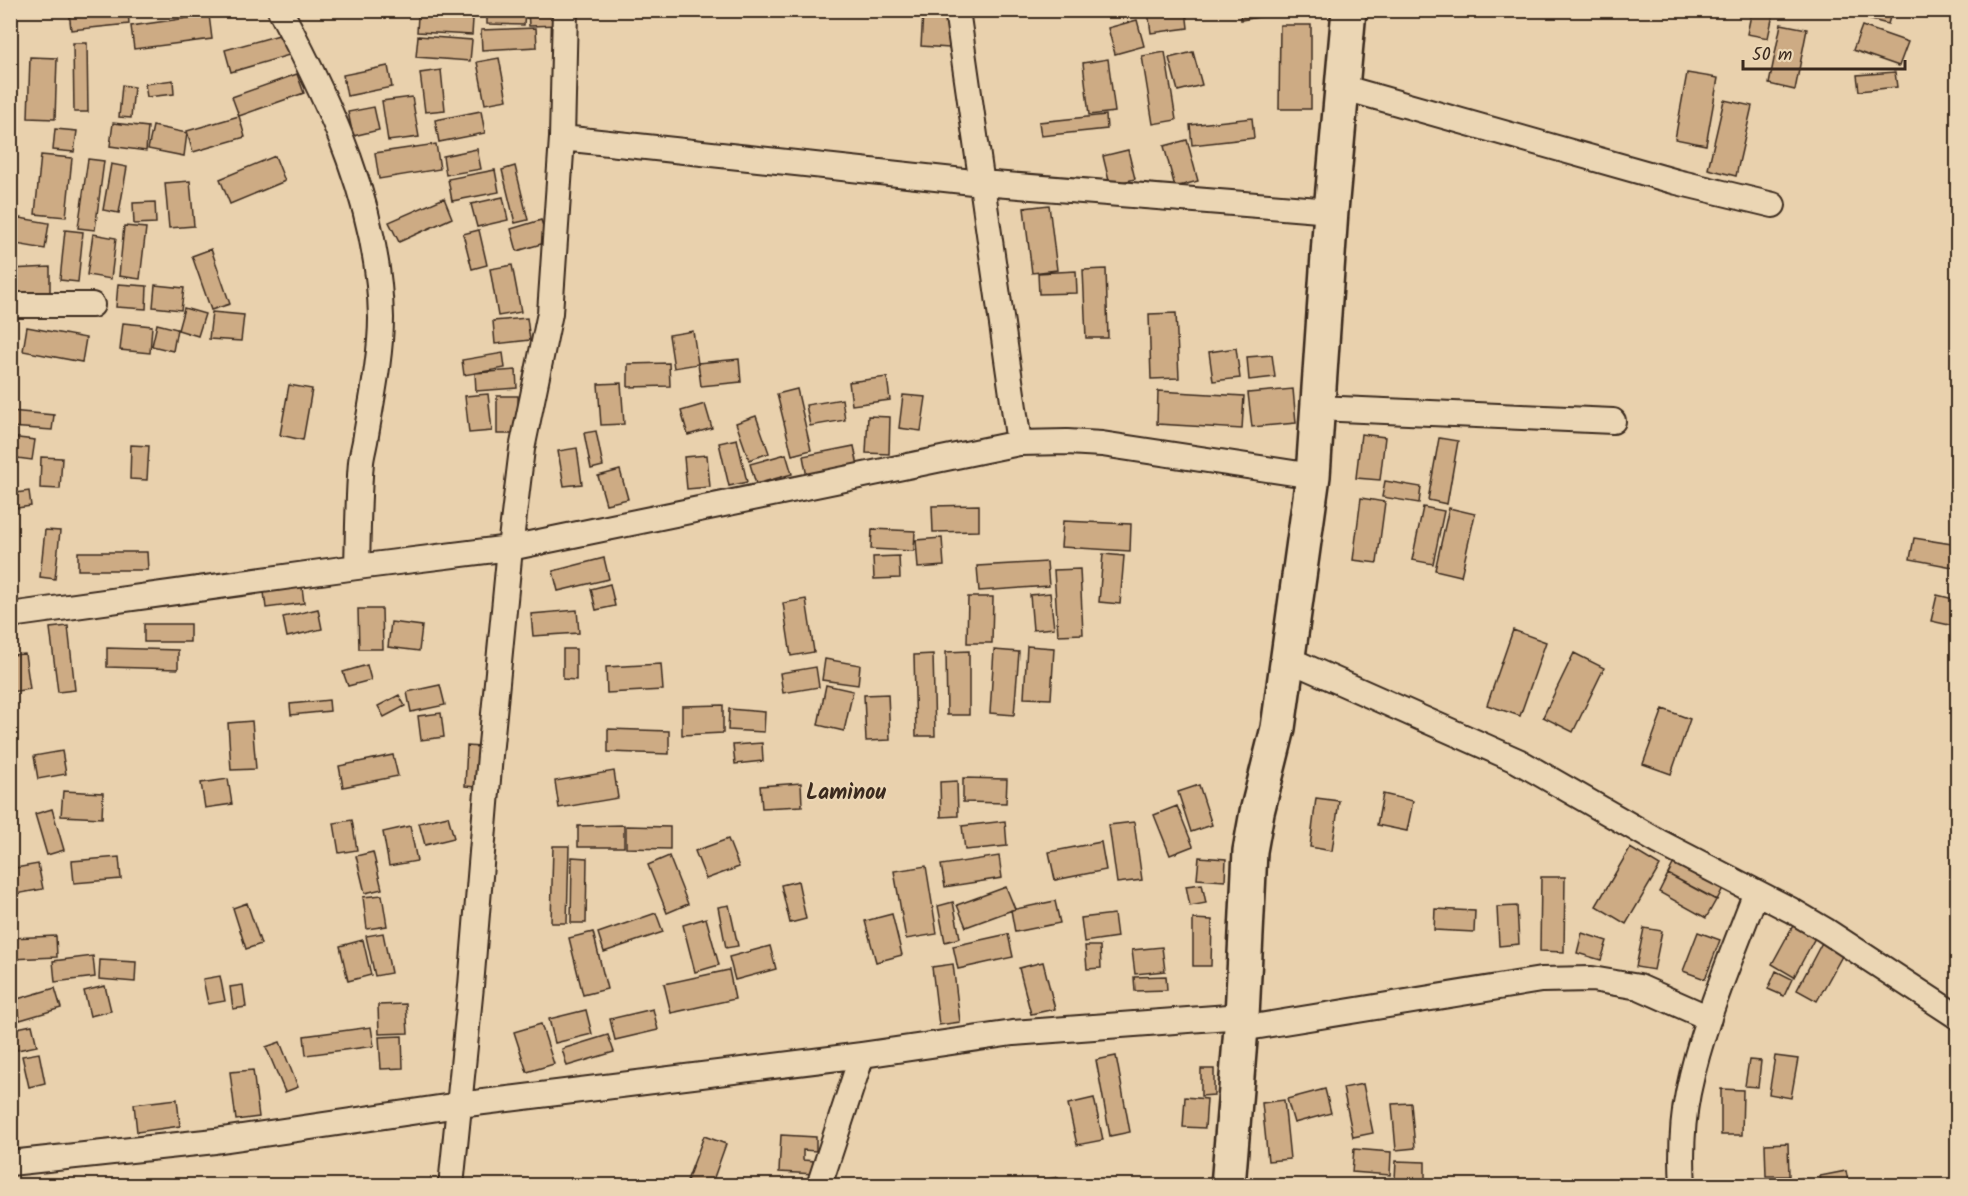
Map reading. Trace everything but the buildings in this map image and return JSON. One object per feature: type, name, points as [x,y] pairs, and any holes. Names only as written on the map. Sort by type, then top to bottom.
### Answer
[{"type":"street","points":[[280,10],[304,54],[357,180],[370,230],[379,290],[381,320],[375,375],[361,460],[357,567]]},
{"type":"street","points":[[451,1185],[510,548],[522,449],[550,313],[562,138],[565,10]]},
{"type":"street","points":[[957,10],[1019,443]]},
{"type":"street","points":[[1228,1185],[1242,1022],[1250,851],[1257,812],[1278,728],[1313,476],[1331,211],[1349,10]]},
{"type":"street","points":[[1341,87],[1677,182],[1773,205]]},
{"type":"street","points":[[562,138],[982,183],[1331,211]]},
{"type":"street","points":[[10,305],[92,305]]},
{"type":"street","points":[[1317,408],[1613,421]]},
{"type":"street","points":[[10,615],[510,548],[1019,443],[1102,444],[1313,476]]},
{"type":"street","points":[[1288,659],[1518,761],[1659,842],[1825,930],[1958,1017]]},
{"type":"street","points":[[1683,1185],[1681,1156],[1688,1094],[1709,1018],[1756,892]]},
{"type":"street","points":[[10,1163],[215,1141],[459,1105],[862,1055],[1013,1033],[1242,1022],[1541,980],[1592,979],[1639,987],[1709,1018]]},
{"type":"street","points":[[819,1185],[862,1055]]},
{"type":"district","name":"Laminou","points":[[846,793]]}]
